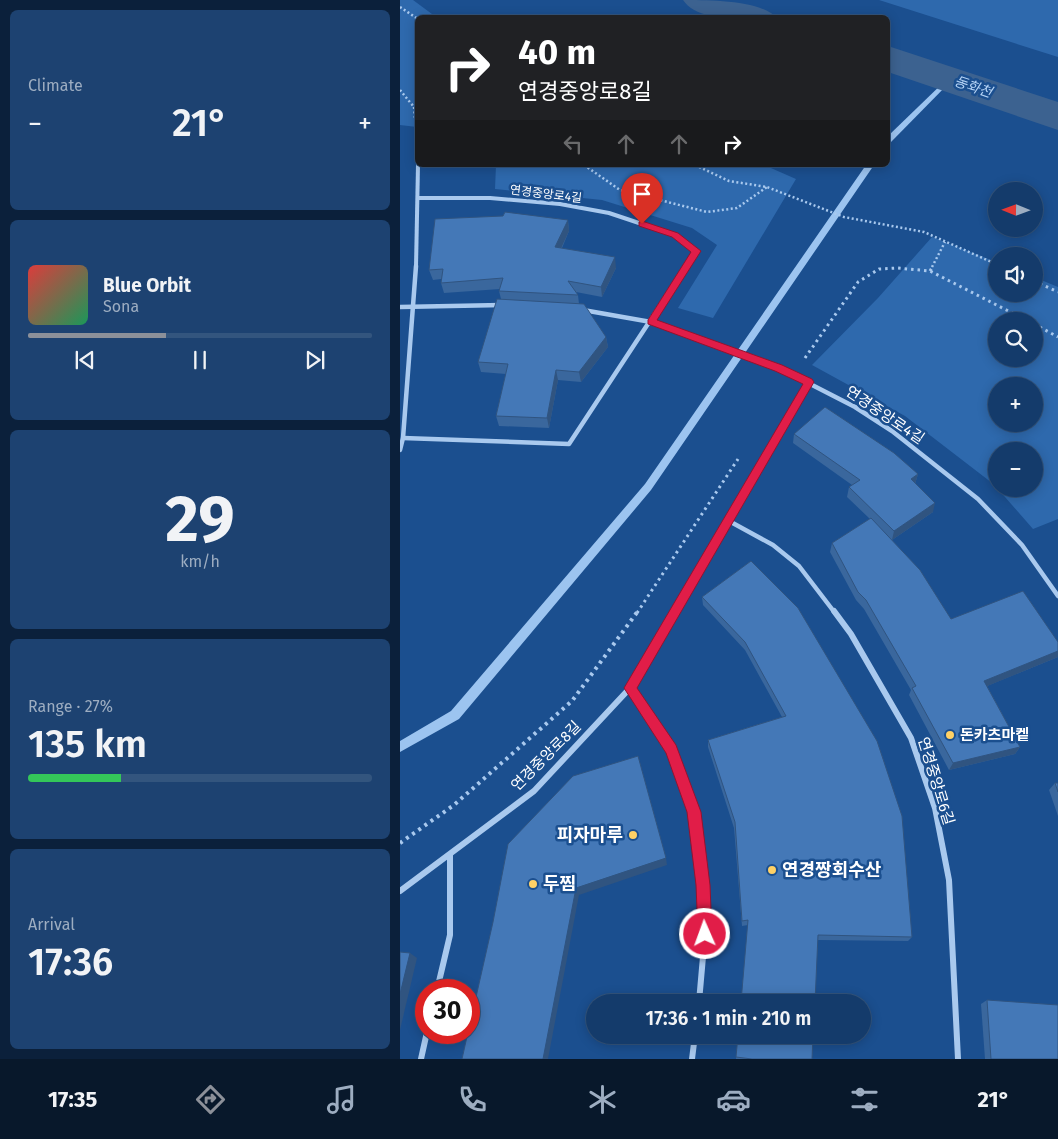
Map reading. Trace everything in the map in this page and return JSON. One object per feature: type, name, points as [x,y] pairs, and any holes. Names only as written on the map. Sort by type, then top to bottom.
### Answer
[{"type":"street","points":[[400,450],[403,438],[413,306],[419,198],[418,167]]},
{"type":"street","name":"연경중앙로4길","points":[[403,438],[569,444],[696,251],[675,235],[609,213],[560,204],[490,198],[419,198]]},
{"type":"street","points":[[400,307],[507,306]]},
{"type":"street","name":"연경중앙로4길","points":[[574,310],[651,322],[673,329],[779,368],[855,407],[892,431],[978,499],[1022,545],[1058,596]]},
{"type":"street","name":"연경중앙로8길","points":[[400,891],[534,791],[630,688],[809,382]]},
{"type":"street","name":"연경중앙로6길","points":[[729,521],[773,545],[799,566],[850,634],[911,738],[935,808],[949,880],[958,1059]]},
{"type":"street","points":[[630,688],[671,750],[694,812],[703,885],[705,934],[700,994]]},
{"type":"street","points":[[440,979],[450,935],[450,855]]},
{"type":"street","points":[[421,1059],[424,1044]]},
{"type":"street","points":[[692,1059],[694,1044]]},
{"type":"path","points":[[400,7],[415,17]]},
{"type":"path","points":[[400,90],[415,107]]},
{"type":"path","points":[[587,167],[620,190],[707,212],[737,208],[767,187]]},
{"type":"path","points":[[699,167],[729,181],[767,187],[844,217],[924,232],[988,261]]},
{"type":"path","points":[[930,271],[945,242]]},
{"type":"path","points":[[793,375],[858,282],[879,269],[897,268],[930,271],[1010,312]]},
{"type":"path","points":[[1043,285],[1058,292]]},
{"type":"path","points":[[1043,328],[1058,336]]},
{"type":"path","points":[[400,843],[454,806],[572,701],[632,621],[740,457]]},
{"type":"shaded area","points":[[400,0],[413,0],[433,15],[415,15],[415,127],[400,125]]},
{"type":"shaded area","points":[[879,0],[1058,0],[1058,57]]},
{"type":"shaded area","points":[[496,167],[769,167],[796,179],[713,318],[678,308],[717,245],[692,228],[602,200],[495,189]]},
{"type":"shaded area","points":[[932,237],[988,259],[988,302],[1043,302],[1043,281],[1058,287],[1058,519],[1033,529],[1005,497],[1043,497],[1043,442],[988,442],[988,480],[905,416],[812,365],[878,298]]},
{"type":"building","points":[[505,212],[568,220],[555,247],[615,257],[601,287],[568,281],[578,295],[499,291],[503,278],[441,283],[443,269],[429,270],[435,219],[503,216]]},
{"type":"building","points":[[497,299],[584,304],[606,337],[579,372],[556,370],[547,418],[496,416],[508,364],[478,362]]},
{"type":"building","points":[[825,407],[894,453],[918,474],[911,479],[935,503],[894,531],[849,487],[860,480],[794,434]]},
{"type":"building","points":[[871,518],[920,570],[951,619],[1023,591],[1058,642],[1058,651],[984,681],[1020,747],[953,763],[912,688],[916,686],[866,600],[858,592],[832,543]]},
{"type":"building","points":[[751,561],[798,608],[877,741],[902,816],[912,937],[818,935],[815,994],[742,994],[748,920],[742,921],[735,822],[708,740],[786,716],[745,642],[702,597]]},
{"type":"building","points":[[638,756],[666,858],[576,888],[543,1059],[462,1059],[465,1044],[480,1044],[480,979],[508,844],[573,776]]},
{"type":"building","points":[[400,952],[410,953],[400,994]]},
{"type":"building","points":[[987,1000],[1058,1005],[1058,1059],[991,1059]]},
{"type":"building","points":[[737,1044],[813,1044],[812,1059],[752,1059],[736,1057]]},
{"type":"waterway","name":"동화천","points":[[702,0],[749,15]]},
{"type":"waterway","name":"동화천","points":[[890,59],[1058,117]]},
{"type":"waterway","points":[[890,138],[949,80]]},
{"type":"waterway","points":[[400,747],[455,715],[648,487],[869,167]]},
{"type":"place","name":"돈카츠마켙","points":[[950,735]]},
{"type":"place","name":"피자마루","points":[[633,835]]},
{"type":"place","name":"연경짱회수산","points":[[772,870]]},
{"type":"place","name":"두찜","points":[[533,884]]},
{"type":"route","points":[[642,224],[675,235],[696,251],[651,322],[779,368],[809,382],[630,688],[671,750],[694,812],[703,885],[705,934]]}]
